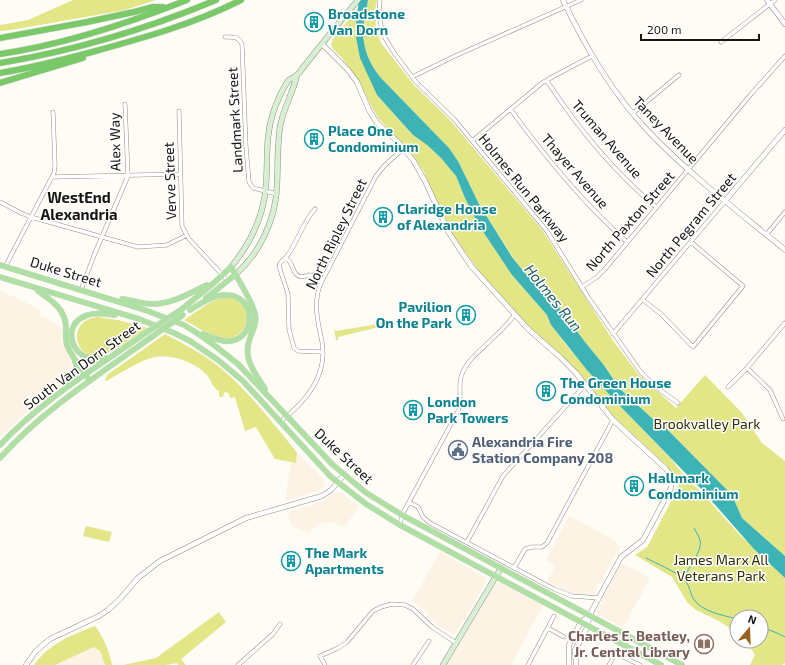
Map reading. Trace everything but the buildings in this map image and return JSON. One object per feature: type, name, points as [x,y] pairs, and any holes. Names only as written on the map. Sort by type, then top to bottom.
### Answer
[{"type":"highway","points":[[0,54],[41,46],[95,31],[187,0]]},
{"type":"highway","points":[[0,63],[88,43],[131,31],[216,0]]},
{"type":"highway","points":[[0,83],[62,65],[151,35],[242,0]]},
{"type":"highway","points":[[0,38],[115,16],[153,7],[169,7]]},
{"type":"highway","points":[[0,35],[21,34]]},
{"type":"highway","points":[[0,73],[57,61],[151,35]]},
{"type":"main road","points":[[271,400],[248,360],[248,344],[256,316],[252,304],[231,267],[242,252],[260,216],[265,192],[266,147],[271,118],[277,103],[289,81],[297,75],[357,1]]},
{"type":"main road","points":[[190,310],[243,268],[258,248],[269,225],[277,194],[277,146],[281,121],[297,75]]},
{"type":"main road","name":"Duke Street","points":[[2,266],[104,296],[184,325],[205,338],[238,364],[323,455],[365,492],[402,515],[682,665]]},
{"type":"main road","name":"South Van Dorn Street","points":[[0,445],[40,407],[182,309],[231,267]]},
{"type":"main road","name":"Duke Street","points":[[0,278],[139,319],[174,333],[208,353],[243,381],[313,459],[338,483],[366,504],[397,524],[661,665]]},
{"type":"main road","points":[[104,296],[152,304],[165,303],[215,282]]},
{"type":"main road","points":[[35,288],[50,299],[62,312],[65,322],[66,343],[73,356],[90,380]]},
{"type":"main road","points":[[184,325],[217,339],[230,341],[239,338],[245,333],[250,320],[249,311],[245,304],[238,298],[228,295],[217,296],[209,299],[190,310]]},
{"type":"main road","name":"South Van Dorn Street","points":[[0,458],[68,396],[190,310]]},
{"type":"main road","points":[[112,356],[96,360],[80,354],[76,350],[72,340],[72,330],[76,322],[84,316],[95,313],[104,313],[139,319]]},
{"type":"main road","points":[[63,390],[75,374],[76,367],[73,356]]},
{"type":"main road","points":[[92,371],[95,377]]},
{"type":"main road","points":[[442,665],[500,568]]},
{"type":"street","name":"Holmes Run Parkway","points":[[380,0],[380,20],[383,34],[412,77],[449,113],[547,231],[582,288],[613,334],[647,379],[678,403]]},
{"type":"street","name":"Taney Avenue","points":[[563,0],[592,56],[612,86],[648,131],[688,169],[785,250]]},
{"type":"street","points":[[412,77],[455,56],[581,0]]},
{"type":"street","points":[[720,42],[768,2],[775,0]]},
{"type":"street","points":[[768,2],[785,24]]},
{"type":"street","name":"Landmark Street","points":[[225,37],[235,37],[240,39],[242,44],[248,182],[253,188],[277,194]]},
{"type":"street","points":[[322,44],[348,70],[356,82],[377,123],[404,148],[413,160],[444,224],[458,248],[475,271],[514,316],[561,358],[613,420],[666,469],[672,477],[671,488],[643,540],[621,557],[589,616],[588,626],[575,650],[576,665]]},
{"type":"street","points":[[472,141],[546,81],[592,56]]},
{"type":"street","name":"North Paxton Street","points":[[582,288],[597,277],[773,68],[785,56]]},
{"type":"street","points":[[633,113],[679,76]]},
{"type":"street","name":"Truman Avenue","points":[[546,81],[583,132],[632,186],[656,207]]},
{"type":"street","name":"Alex Way","points":[[81,290],[128,176],[126,104]]},
{"type":"street","name":"Thayer Avenue","points":[[512,110],[567,182],[587,204],[627,242]]},
{"type":"street","name":"Verve Street","points":[[179,111],[183,228],[187,235],[228,281]]},
{"type":"street","points":[[2,266],[31,217],[52,177],[55,164],[53,112]]},
{"type":"street","name":"North Pegram Street","points":[[613,334],[785,130]]},
{"type":"street","name":"North Ripley Street","points":[[280,422],[304,400],[313,387],[319,372],[322,352],[316,314],[316,300],[322,281],[376,176],[385,165],[404,148]]},
{"type":"street","points":[[52,177],[181,174]]},
{"type":"street","points":[[0,202],[31,217],[137,246],[169,245],[187,235]]},
{"type":"street","points":[[315,209],[309,216],[286,258],[280,263],[279,266],[288,294],[289,329],[292,344],[298,352],[322,352]]},
{"type":"street","points":[[766,235],[785,212]]},
{"type":"street","points":[[643,300],[664,317],[693,347],[743,286],[691,242]]},
{"type":"street","points":[[286,258],[291,261],[296,274],[302,277],[309,275],[322,281]]},
{"type":"street","points":[[397,524],[458,411],[461,398],[460,382],[465,366],[514,316]]},
{"type":"street","points":[[728,387],[747,368],[785,323]]},
{"type":"street","points":[[747,368],[770,390],[783,419]]},
{"type":"street","points":[[467,542],[503,476],[585,385]]},
{"type":"street","points":[[514,568],[525,549],[542,547],[547,543],[613,420]]},
{"type":"street","points":[[26,665],[36,651],[50,639],[106,611],[120,599],[138,578],[160,561],[246,518],[322,496],[338,483],[344,475]]},
{"type":"street","points":[[409,502],[418,507],[422,515],[428,521],[560,592],[577,597],[599,598]]},
{"type":"street","points":[[325,665],[320,656],[338,648],[350,640],[373,612],[381,607],[392,604],[405,605],[413,609],[432,628],[456,643]]},
{"type":"street","points":[[528,665],[554,616]]},
{"type":"street","points":[[570,665],[569,646],[581,622],[589,616]]},
{"type":"street","points":[[238,665],[273,634],[280,624]]},
{"type":"street","points":[[548,628],[564,636]]},
{"type":"street","points":[[413,665],[429,640]]},
{"type":"street","points":[[609,665],[614,656],[617,654],[640,665]]},
{"type":"shaded area","points":[[0,291],[37,308],[41,312],[40,315],[62,329],[63,343],[72,364],[71,374],[65,382],[39,401],[0,437]]},
{"type":"shaded area","points":[[295,450],[324,480],[325,486],[318,491],[285,501],[291,462],[296,463],[297,453]]},
{"type":"shaded area","points":[[337,492],[340,492],[359,506],[345,527],[331,522],[318,524],[308,534],[291,525],[288,512],[322,502]]},
{"type":"shaded area","points":[[569,516],[613,539],[620,547],[593,595],[582,595],[569,592],[547,582],[555,566],[546,560]]},
{"type":"shaded area","points":[[440,552],[485,577],[487,581],[455,634],[440,627],[423,609],[412,601]]},
{"type":"shaded area","points":[[621,563],[650,578],[623,628],[598,614],[597,610]]},
{"type":"shaded area","points":[[502,583],[543,605],[511,665],[447,665],[495,585]]},
{"type":"shaded area","points":[[94,647],[100,651],[105,665],[55,665]]},
{"type":"green space","points":[[73,0],[156,0],[125,10],[0,31],[0,25],[28,20]]},
{"type":"green space","name":"Brookvalley Park","points":[[368,0],[377,0],[375,10],[376,28],[381,43],[414,85],[449,119],[543,231],[614,342],[639,375],[676,408],[705,375],[742,413],[762,443],[785,461],[785,556],[742,518],[732,495],[662,424],[654,420],[620,389],[603,364],[558,306],[525,273],[512,256],[479,204],[458,161],[449,148],[381,78],[374,68],[368,56],[363,38],[363,28]]},
{"type":"green space","name":"James Marx All Veterans Park","points":[[358,8],[356,23],[377,95],[413,135],[441,158],[456,176],[478,224],[512,275],[547,315],[551,325],[567,346],[618,404],[672,460],[685,477],[702,493],[738,533],[785,578],[785,663],[782,665],[750,665],[755,655],[751,649],[769,649],[769,609],[729,609],[729,628],[696,610],[687,602],[672,577],[635,555],[647,547],[681,482],[664,463],[615,418],[571,364],[530,328],[478,270],[449,230],[424,172],[412,154],[379,119],[358,79],[333,49],[331,45],[333,39]]},
{"type":"green space","points":[[223,297],[235,300],[243,305],[247,312],[245,327],[239,334],[232,337],[217,337],[184,320],[209,303]]},
{"type":"green space","points":[[97,317],[118,320],[148,328],[104,355],[91,356],[84,352],[80,346],[77,340],[77,332],[80,325],[87,320]]},
{"type":"green space","points":[[378,320],[382,330],[381,331],[379,327],[338,337],[338,340],[336,340],[334,328],[336,331],[378,324]]},
{"type":"green space","points":[[165,334],[205,356],[234,380],[256,402],[295,450],[297,453],[296,463],[275,459],[256,427],[245,431],[235,397],[230,398],[229,394],[226,392],[224,393],[223,397],[219,397],[219,391],[214,387],[201,369],[195,365],[173,357],[151,358],[134,365],[106,381],[105,380],[107,375]]},
{"type":"green space","points":[[86,526],[112,532],[109,542],[83,536]]},
{"type":"green space","points":[[219,612],[226,622],[181,659],[186,665],[178,665],[177,663],[166,665],[123,665],[156,658]]},
{"type":"green space","points":[[95,626],[106,644],[112,665],[105,665],[100,651],[94,647],[55,665],[34,665],[46,651],[61,641]]},
{"type":"water","points":[[359,0],[368,0],[363,28],[363,38],[368,56],[374,68],[381,78],[449,148],[458,161],[479,204],[512,257],[525,273],[558,306],[603,364],[620,389],[654,420],[662,424],[732,495],[742,518],[785,556],[785,578],[754,549],[702,490],[587,370],[551,325],[547,315],[512,275],[478,224],[456,176],[441,158],[413,135],[377,95],[360,58],[356,37]]},
{"type":"waterway","points":[[684,578],[699,549],[700,538],[694,528]]},
{"type":"waterway","points":[[646,558],[684,579],[693,598],[701,607],[729,617]]},
{"type":"waterway","points":[[769,630],[785,637]]},
{"type":"place","name":"Broadstone Van Dorn","points":[[314,22]]},
{"type":"place","name":"Place One Condominium","points":[[314,139]]},
{"type":"place","name":"Claridge House of Alexandria","points":[[383,217]]},
{"type":"place","name":"Pavilion On the Park","points":[[466,315]]},
{"type":"place","name":"The Green House Condominium","points":[[546,391]]},
{"type":"place","name":"London Park Towers","points":[[413,410]]},
{"type":"place","name":"Alexandria Fire Station Company 208","points":[[458,450]]},
{"type":"place","name":"Hallmark Condominium","points":[[634,486]]},
{"type":"place","name":"The Mark Apartments","points":[[291,561]]},
{"type":"place","name":"Charles E. Beatley, Jr. Central Library","points":[[704,644]]},
{"type":"district","name":"WestEnd Alexandria","points":[[79,206]]},
{"type":"water label","name":"Holmes Run","points":[[553,298]]}]
